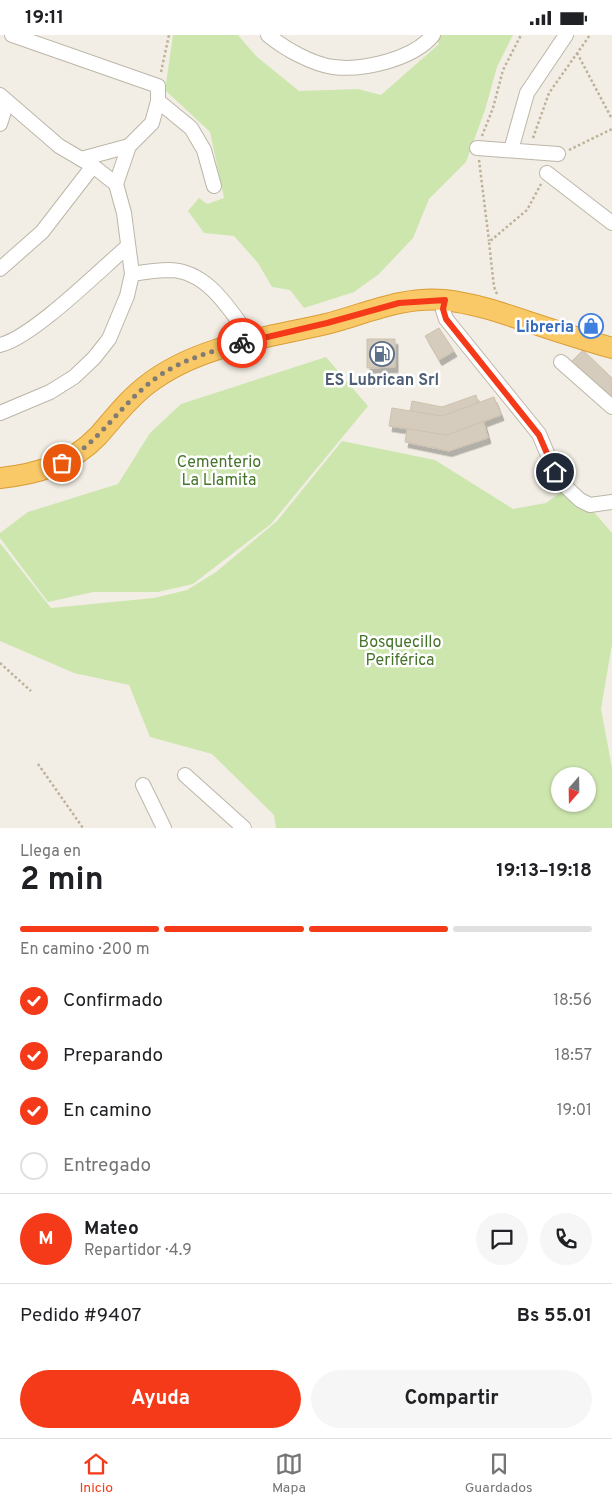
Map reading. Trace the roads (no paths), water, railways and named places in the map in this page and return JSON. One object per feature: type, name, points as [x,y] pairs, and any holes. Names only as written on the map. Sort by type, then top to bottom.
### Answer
[{"type":"highway","points":[[0,478],[30,475],[51,468],[73,457],[96,438],[148,384],[178,365],[204,354],[252,340],[327,323],[399,303],[445,300],[505,314],[612,348]]},
{"type":"street","points":[[0,269],[42,231],[87,162],[129,146],[152,123],[158,101],[158,86],[12,35]]},
{"type":"street","points":[[268,35],[313,62],[334,68],[375,65],[415,51],[433,35]]},
{"type":"street","points":[[511,150],[527,93],[566,35]]},
{"type":"street","points":[[0,124],[4,99]]},
{"type":"street","points":[[4,99],[59,146],[87,162],[116,184]]},
{"type":"street","points":[[158,101],[190,128],[204,151],[214,187]]},
{"type":"street","points":[[0,413],[50,392],[74,377],[94,358],[109,339],[127,296],[132,274],[124,213],[116,184],[129,146]]},
{"type":"street","points":[[477,148],[558,155]]},
{"type":"street","points":[[547,173],[612,223]]},
{"type":"street","points":[[0,345],[10,343],[31,329],[128,246]]},
{"type":"street","points":[[132,274],[172,270],[190,274],[204,281],[252,340]]},
{"type":"street","points":[[445,300],[443,309],[446,319],[539,435],[555,472],[565,486],[580,500],[590,505],[612,502]]},
{"type":"street","points":[[561,362],[612,407]]},
{"type":"street","points":[[185,775],[244,828]]},
{"type":"street","points":[[143,785],[164,828]]},
{"type":"place","name":"Libreria","points":[[591,326]]},
{"type":"place","name":"ES Lubrican Srl","points":[[382,354]]},
{"type":"park label","name":"Cementerio La Llamita","points":[[219,470]]},
{"type":"park label","name":"Bosquecillo Periférica","points":[[400,650]]}]
